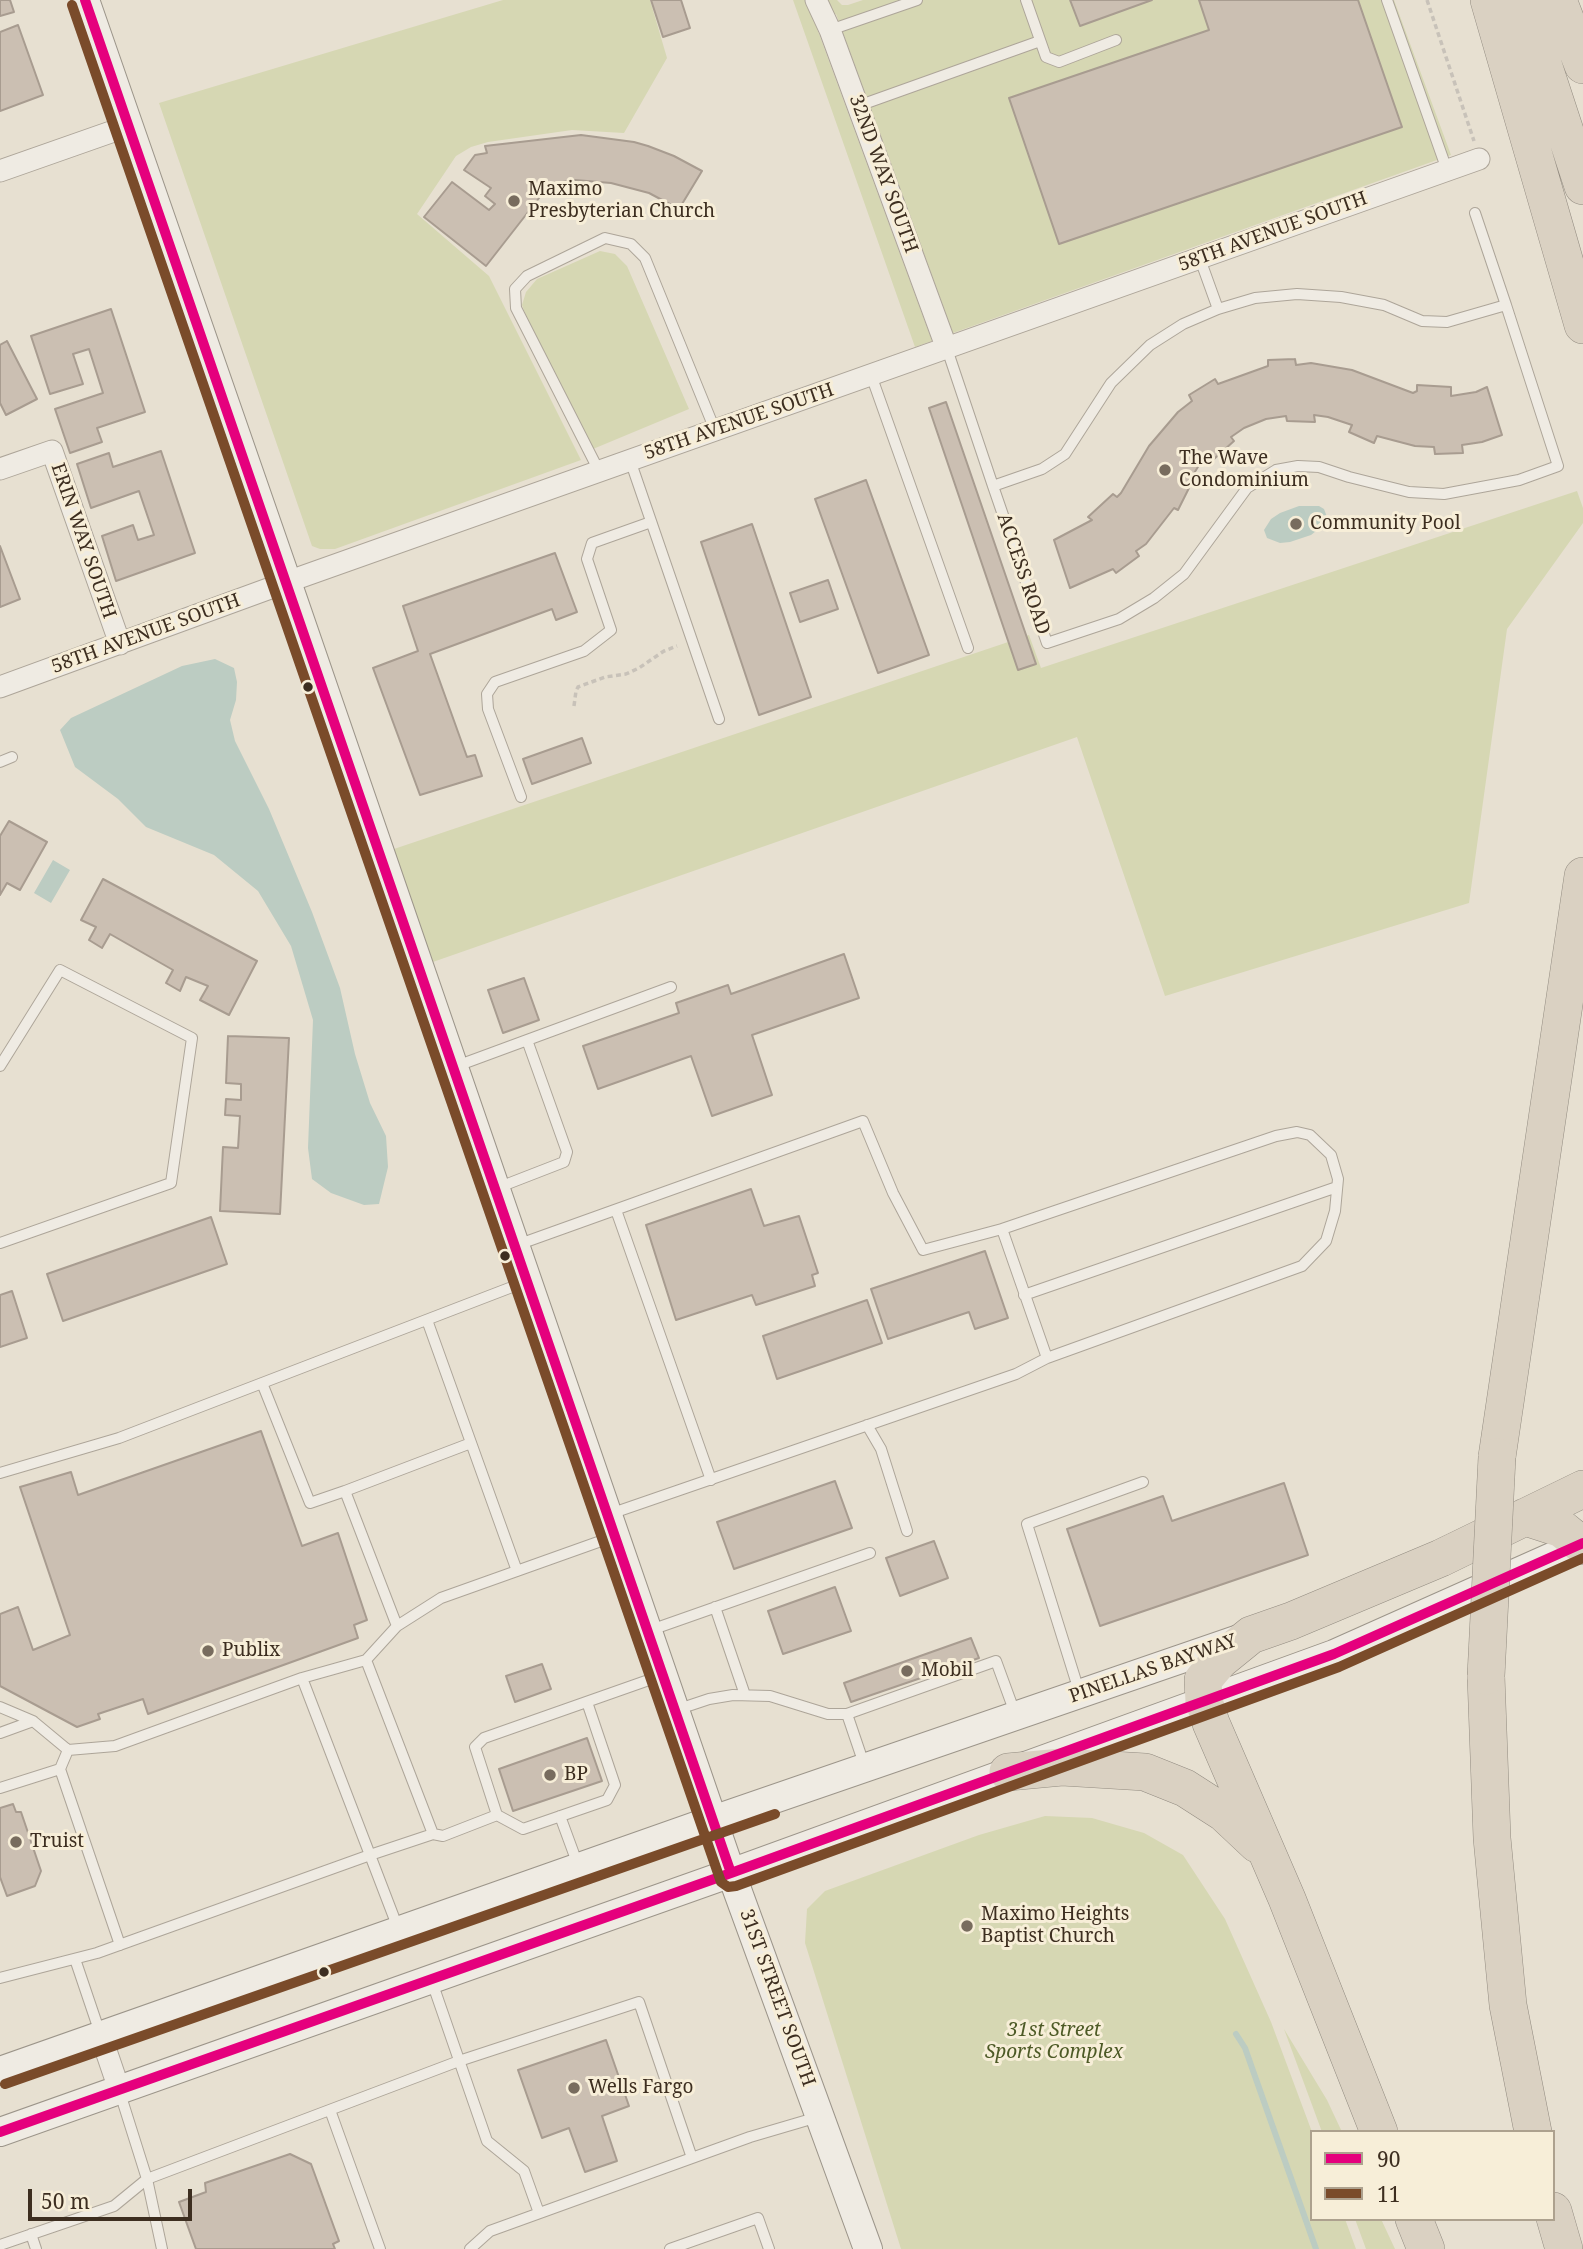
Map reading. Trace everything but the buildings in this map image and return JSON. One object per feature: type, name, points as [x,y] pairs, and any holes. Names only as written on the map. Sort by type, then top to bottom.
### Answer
[{"type":"highway","points":[[1489,0],[1583,326]]},
{"type":"highway","points":[[1522,0],[1583,186]]},
{"type":"highway","points":[[1558,0],[1583,65]]},
{"type":"highway","points":[[1533,2130],[1508,2005],[1492,1838],[1486,1676],[1497,1457],[1583,876]]},
{"type":"highway","name":"PINELLAS BAYWAY","points":[[1251,1635],[1292,1621],[1441,1558],[1583,1489]]},
{"type":"highway","points":[[1525,1517],[1562,1529],[1582,1544]]},
{"type":"highway","points":[[1251,1635],[1219,1661],[1203,1680],[1203,1701],[1378,2130]]},
{"type":"highway","points":[[1008,1772],[1062,1767],[1145,1772],[1185,1788],[1224,1813],[1268,1855]]},
{"type":"highway","points":[[1555,2218],[1564,2249]]},
{"type":"highway","points":[[1415,2221],[1426,2249]]},
{"type":"main road","name":"31ST STREET SOUTH","points":[[85,0],[731,1873],[868,2249]]},
{"type":"main road","points":[[0,2132],[731,1873],[1334,1654],[1582,1544]]},
{"type":"main road","name":"PINELLAS BAYWAY","points":[[0,2071],[713,1820],[1251,1635]]},
{"type":"street","name":"32ND WAY SOUTH","points":[[816,0],[830,30],[947,349]]},
{"type":"street","points":[[0,172],[128,126]]},
{"type":"street","name":"58TH AVENUE SOUTH","points":[[0,687],[287,582],[1479,159]]},
{"type":"street","name":"ERIN WAY SOUTH","points":[[0,469],[52,451],[120,644]]},
{"type":"street","points":[[101,2036],[119,2089]]},
{"type":"lane","points":[[830,30],[917,0]]},
{"type":"lane","points":[[1026,0],[1046,57],[1059,62],[1116,40]]},
{"type":"lane","points":[[1387,0],[1447,170]]},
{"type":"lane","points":[[858,106],[1040,41]]},
{"type":"lane","points":[[993,486],[1042,469],[1065,454],[1111,383],[1150,345],[1183,324],[1218,309],[1255,299],[1297,294],[1341,297],[1384,306],[1422,321],[1447,322],[1506,305],[1475,213]]},
{"type":"lane","points":[[599,471],[516,308],[515,289],[527,276],[605,238],[631,244],[646,258],[715,430]]},
{"type":"lane","points":[[1200,259],[1218,309]]},
{"type":"lane","name":"ACCESS ROAD","points":[[947,349],[1047,643],[1119,620],[1154,598],[1184,574],[1247,488],[1276,470],[1298,466],[1319,467],[1409,492],[1444,494],[1520,480],[1558,466],[1506,305]]},
{"type":"lane","points":[[871,375],[968,648]]},
{"type":"lane","points":[[630,460],[719,719]]},
{"type":"lane","points":[[521,797],[488,709],[487,694],[495,682],[584,651],[611,630],[587,559],[592,543],[651,522]]},
{"type":"lane","points":[[0,762],[12,757]]},
{"type":"lane","points":[[0,1066],[60,970],[192,1038],[171,1182],[0,1243]]},
{"type":"lane","points":[[454,1067],[671,987]]},
{"type":"lane","points":[[496,1188],[564,1162],[567,1152],[527,1040]]},
{"type":"lane","points":[[0,1707],[33,1721],[68,1750],[115,1746],[302,1678],[366,1660],[397,1626],[440,1598],[517,1571],[711,1480],[1016,1374],[1046,1358],[1302,1266],[1326,1241],[1335,1211],[1338,1179],[1332,1155],[1310,1135],[1297,1132],[1276,1136],[1002,1229],[923,1250],[893,1193],[863,1121],[515,1246]]},
{"type":"lane","points":[[1024,1294],[1337,1187]]},
{"type":"lane","points":[[616,1210],[711,1480]]},
{"type":"lane","points":[[1002,1229],[1046,1358]]},
{"type":"lane","points":[[0,1473],[119,1438],[527,1281]]},
{"type":"lane","points":[[426,1320],[517,1571]]},
{"type":"lane","points":[[262,1383],[310,1503],[471,1443]]},
{"type":"lane","points":[[867,1425],[881,1448],[907,1531]]},
{"type":"lane","points":[[1080,1694],[1027,1524],[1143,1482]]},
{"type":"lane","points":[[345,1491],[397,1626]]},
{"type":"lane","points":[[648,1631],[870,1553]]},
{"type":"lane","points":[[715,1607],[745,1695]]},
{"type":"lane","points":[[366,1660],[433,1834]]},
{"type":"lane","points":[[675,1710],[709,1699],[745,1695],[770,1696],[828,1714],[847,1714],[996,1661],[1016,1716]]},
{"type":"lane","points":[[587,1702],[615,1785],[607,1800],[523,1829],[497,1815],[475,1747],[484,1738],[663,1675]]},
{"type":"lane","points":[[302,1678],[399,1931]]},
{"type":"lane","points":[[847,1714],[866,1768]]},
{"type":"lane","points":[[0,1733],[33,1721]]},
{"type":"lane","points":[[68,1750],[60,1769],[120,1945]]},
{"type":"lane","points":[[0,1788],[60,1769]]},
{"type":"lane","points":[[0,1978],[120,1945],[370,1855],[433,1834],[443,1836],[497,1815]]},
{"type":"lane","points":[[560,1816],[579,1867]]},
{"type":"lane","points":[[75,1959],[101,2036]]},
{"type":"lane","points":[[432,1979],[487,2141],[524,2171],[539,2213]]},
{"type":"lane","points":[[0,2245],[114,2206],[147,2179],[459,2060],[639,2002],[692,2158]]},
{"type":"lane","points":[[119,2089],[147,2179],[162,2249]]},
{"type":"lane","points":[[330,2110],[380,2249]]},
{"type":"lane","points":[[470,2249],[490,2231],[750,2137],[820,2116]]},
{"type":"lane","points":[[670,2249],[758,2218],[769,2249]]},
{"type":"lane","points":[[31,2234],[36,2249]]},
{"type":"path","points":[[1427,0],[1468,117],[1479,159]]},
{"type":"path","points":[[575,706],[576,691],[589,681],[626,674],[664,651],[692,641]]},
{"type":"green space","points":[[503,0],[650,0],[667,58],[624,133],[572,130],[488,142],[471,147],[456,156],[417,214],[489,276],[581,460],[335,549],[320,549],[312,546],[159,103]]},
{"type":"green space","points":[[793,0],[837,0],[842,5],[848,5],[863,0],[1394,0],[1451,155],[953,333],[836,14],[815,23],[932,341],[915,347]]},
{"type":"green space","points":[[600,251],[615,254],[627,266],[689,409],[593,449],[528,322],[522,305],[526,292],[537,279]]},
{"type":"green space","points":[[1577,491],[1583,508],[1583,523],[1507,629],[1469,903],[1165,996],[1077,737],[430,963],[391,850],[1029,635],[1041,668]]},
{"type":"green space","name":"31st Street Sports Complex","points":[[1045,1816],[1092,1818],[1144,1833],[1183,1855],[1225,1919],[1271,2022],[1311,2130],[1310,2221],[1346,2221],[1356,2249],[901,2249],[805,1943],[807,1909],[825,1891],[979,1835]]},
{"type":"green space","points":[[1284,2029],[1327,2100],[1341,2130],[1321,2130]]},
{"type":"green space","points":[[1356,2221],[1382,2221],[1395,2249],[1366,2249]]},
{"type":"shaded area","name":"Community Pool","points":[[1299,506],[1319,506],[1324,509],[1327,517],[1320,528],[1311,535],[1290,542],[1280,543],[1267,538],[1264,530],[1271,519]]},
{"type":"shaded area","points":[[215,659],[234,668],[237,682],[236,700],[230,720],[235,741],[269,809],[312,912],[340,988],[355,1054],[370,1103],[386,1136],[388,1167],[379,1204],[364,1205],[331,1193],[312,1179],[308,1148],[313,1020],[291,946],[258,891],[214,855],[146,827],[118,799],[75,767],[60,730],[71,718],[182,666]]},
{"type":"shaded area","points":[[53,860],[70,870],[51,903],[34,893]]},
{"type":"waterway","points":[[1236,2034],[1245,2048],[1316,2249]]},
{"type":"transit line","name":"90","points":[[85,0],[731,1873]]},
{"type":"transit line","name":"11","points":[[72,5],[721,1882],[728,1887],[736,1886],[1339,1667],[1583,1558]]},
{"type":"transit line","name":"90","points":[[0,2132],[731,1873],[1334,1654],[1583,1543]]},
{"type":"transit line","name":"11","points":[[5,2084],[775,1814]]},
{"type":"place","name":"Maximo Presbyterian Church","points":[[514,201]]},
{"type":"place","name":"The Wave Condominium","points":[[1165,470]]},
{"type":"place","name":"Community Pool","points":[[1296,524]]},
{"type":"place","name":"Publix","points":[[208,1651]]},
{"type":"place","name":"Mobil","points":[[907,1671]]},
{"type":"place","name":"BP","points":[[550,1775]]},
{"type":"place","name":"Truist","points":[[16,1842]]},
{"type":"place","name":"Maximo Heights Baptist Church","points":[[967,1926]]},
{"type":"place","name":"Wells Fargo","points":[[574,2088]]}]
